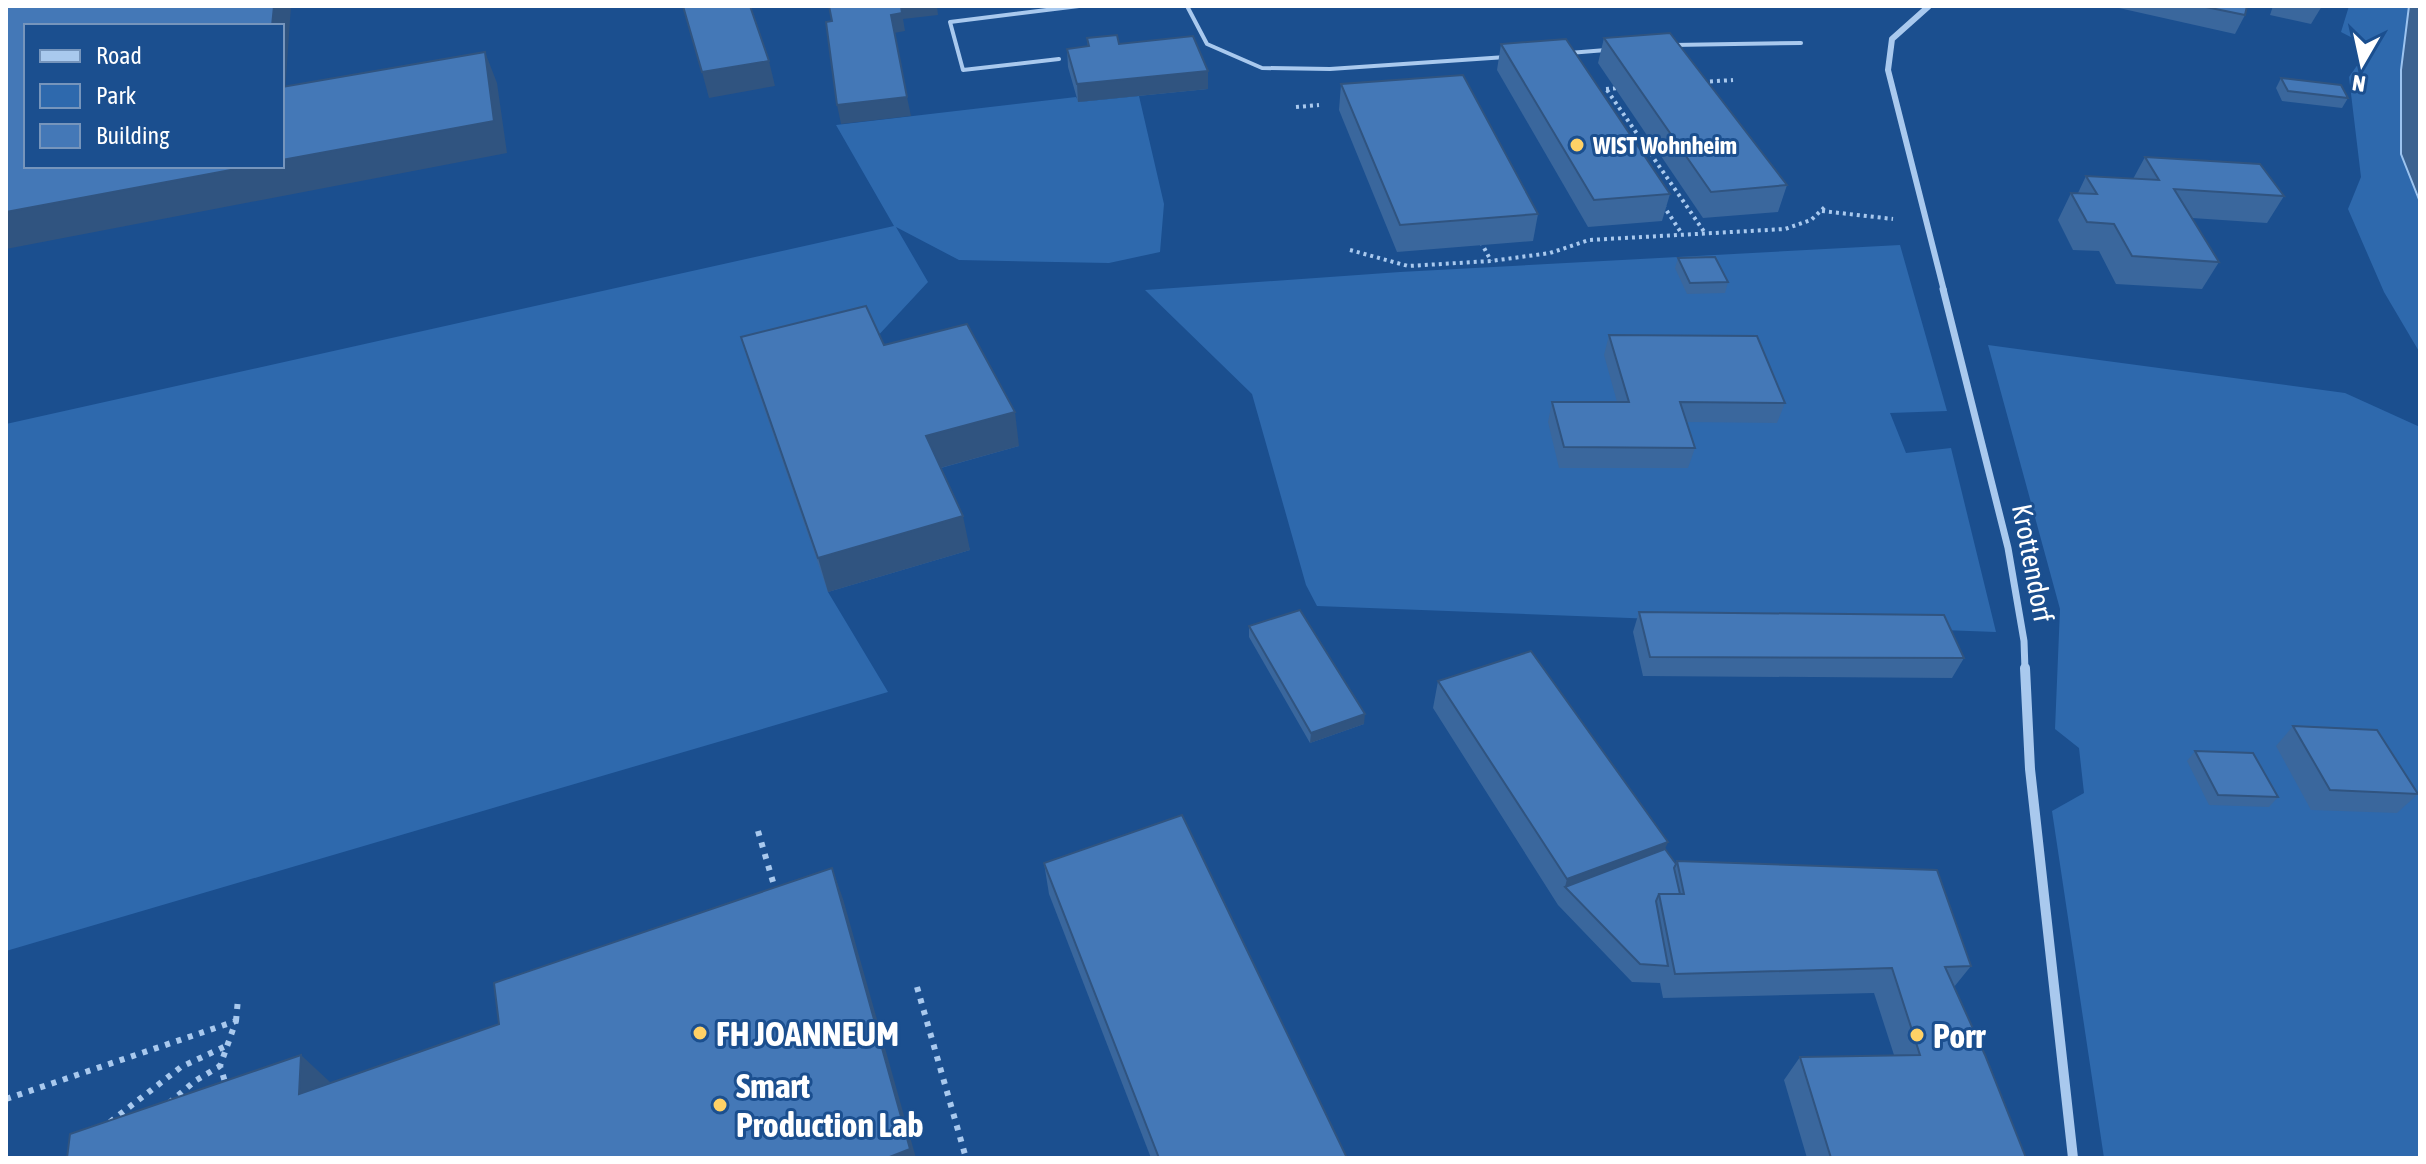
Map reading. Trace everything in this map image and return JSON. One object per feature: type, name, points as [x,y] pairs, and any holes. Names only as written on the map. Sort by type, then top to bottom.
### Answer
[{"type":"street","name":"Krottendorf","points":[[1929,6],[1892,39],[1888,70],[2008,548],[2021,626],[2030,769],[2073,1158]]},
{"type":"lane","points":[[1059,59],[963,70],[950,22],[1079,6]]},
{"type":"lane","points":[[1187,6],[1207,44],[1262,68],[1330,69],[1509,57]]},
{"type":"lane","points":[[1670,45],[1801,43]]},
{"type":"lane","points":[[1568,53],[1611,50]]},
{"type":"path","points":[[1698,83],[1744,80]]},
{"type":"path","points":[[1622,88],[1606,89],[1705,233]]},
{"type":"path","points":[[1606,103],[1615,102]]},
{"type":"path","points":[[1296,107],[1325,104]]},
{"type":"path","points":[[1662,187],[1673,186]]},
{"type":"path","points":[[1658,197],[1682,234]]},
{"type":"path","points":[[1350,250],[1408,266],[1491,261],[1550,253],[1589,240],[1785,229],[1811,220],[1827,205]]},
{"type":"path","points":[[1822,211],[1885,218]]},
{"type":"path","points":[[1476,231],[1491,261]]},
{"type":"path","points":[[758,831],[780,905]]},
{"type":"path","points":[[917,987],[966,1158]]},
{"type":"path","points":[[162,1108],[195,1081],[220,1066],[236,1021],[238,999]]},
{"type":"path","points":[[6,1099],[236,1021]]},
{"type":"path","points":[[99,1131],[181,1067],[229,1044]]},
{"type":"path","points":[[220,1066],[228,1091]]},
{"type":"green space","points":[[2349,6],[2409,6],[2401,70],[2401,154],[2420,202],[2420,353],[2384,292],[2348,209],[2361,177],[2349,77],[2370,47],[2341,32]]},
{"type":"green space","points":[[1139,96],[1164,204],[1160,252],[1109,263],[959,260],[896,227],[928,282],[874,340],[828,592],[888,692],[6,951],[6,424],[894,226],[836,125],[1076,97],[1079,102]]},
{"type":"green space","points":[[1900,245],[1947,411],[1890,413],[1906,453],[1951,448],[1996,632],[1317,606],[1306,585],[1252,394],[1145,290],[1400,272]]},
{"type":"green space","points":[[1988,345],[2345,393],[2420,427],[2420,1158],[2104,1158],[2052,811],[2084,793],[2079,748],[2055,729],[2060,609]]},
{"type":"shaded area","points":[[2409,6],[2420,6],[2420,202],[2401,154],[2401,70]]},
{"type":"building","points":[[6,6],[274,6],[272,24],[24,24],[24,168],[241,168],[6,212]]},
{"type":"building","points":[[683,6],[750,6],[769,61],[702,72]]},
{"type":"building","points":[[829,6],[901,6],[902,13],[891,15],[907,97],[837,105],[826,22],[832,21]]},
{"type":"building","points":[[2201,6],[2247,6],[2245,15]]},
{"type":"building","points":[[1670,33],[1787,185],[1711,192],[1604,38]]},
{"type":"building","points":[[1117,35],[1119,44],[1193,36],[1208,71],[1077,84],[1067,49],[1089,46],[1087,38]]},
{"type":"building","points":[[1566,39],[1670,194],[1594,200],[1501,44]]},
{"type":"building","points":[[485,52],[494,121],[284,160],[284,87]]},
{"type":"building","points":[[1463,75],[1538,214],[1400,225],[1341,84]]},
{"type":"building","points":[[2281,78],[2341,85],[2348,98],[2288,91]]},
{"type":"building","points":[[2145,157],[2260,164],[2284,196],[2174,189],[2219,262],[2132,256],[2114,224],[2087,222],[2071,193],[2097,194],[2086,176],[2159,180]]},
{"type":"building","points":[[1715,257],[1728,282],[1690,283],[1678,258]]},
{"type":"building","points":[[866,306],[884,345],[967,324],[1015,412],[926,436],[963,516],[818,558],[741,337]]},
{"type":"building","points":[[1609,335],[1757,336],[1785,403],[1680,402],[1695,448],[1564,447],[1552,402],[1629,402]]},
{"type":"building","points":[[1300,610],[1365,714],[1311,733],[1249,626]]},
{"type":"building","points":[[1639,612],[1944,615],[1964,658],[1650,657]]},
{"type":"building","points":[[1531,651],[1668,842],[1567,879],[1438,681]]},
{"type":"building","points":[[2293,726],[2377,730],[2418,794],[2330,790]]},
{"type":"building","points":[[2195,751],[2253,753],[2278,797],[2218,795]]},
{"type":"building","points":[[1182,815],[1347,1158],[1159,1158],[1044,863]]},
{"type":"building","points":[[1665,849],[1676,864],[1674,868],[1680,894],[1659,894],[1656,901],[1668,966],[1640,964],[1565,887]]},
{"type":"building","points":[[1677,861],[1937,870],[1971,966],[1945,967],[1985,1055],[2026,1158],[1831,1158],[1800,1057],[1920,1055],[1892,968],[1675,974],[1659,894],[1684,894]]},
{"type":"building","name":"FH JOANNEUM","points":[[832,868],[910,1149],[887,1158],[67,1158],[70,1134],[301,1055],[299,1094],[499,1024],[494,983]]},
{"type":"place","name":"WIST Wohnheim","points":[[1577,145]]},
{"type":"place","name":"FH JOANNEUM","points":[[700,1033]]},
{"type":"place","name":"Porr","points":[[1917,1035]]},
{"type":"place","name":"Smart Production Lab","points":[[720,1105]]}]
